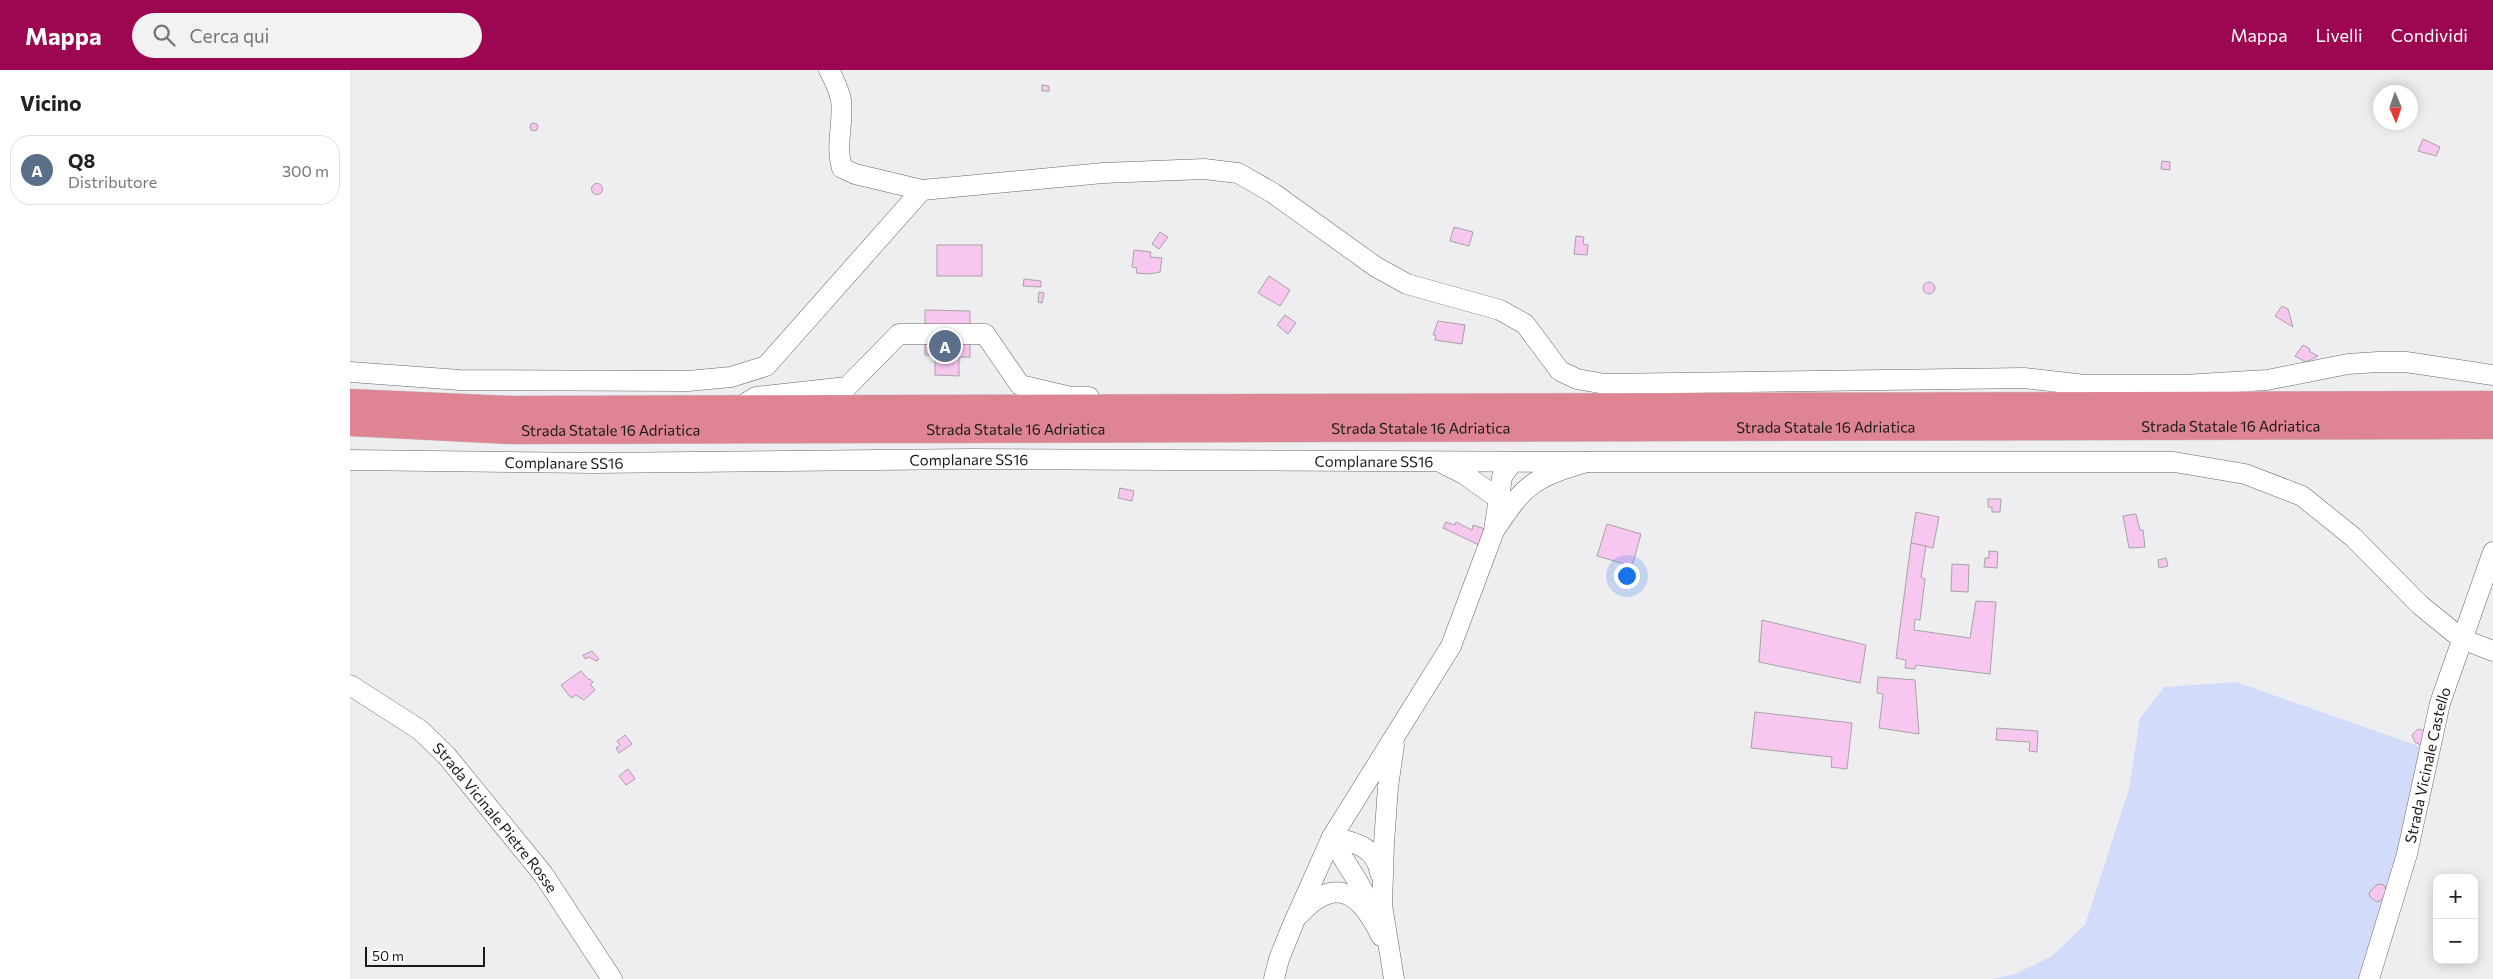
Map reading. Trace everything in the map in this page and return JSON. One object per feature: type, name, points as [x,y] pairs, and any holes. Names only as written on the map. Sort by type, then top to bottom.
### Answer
[{"type":"highway","name":"Strada Statale 16 Adriatica","points":[[350,403],[511,410],[1188,409],[2377,416],[2493,425]]},
{"type":"highway","name":"Strada Statale 16 Adriatica","points":[[350,422],[511,430],[2377,416],[2493,405]]},
{"type":"street","points":[[829,70],[839,89],[841,102],[837,154],[842,168],[855,174],[922,190],[1103,172],[1204,169],[1238,173],[1273,193],[1376,266],[1407,284],[1500,310],[1525,324],[1560,371],[1577,379],[1605,384],[2024,378],[2085,385],[2183,385],[2267,380],[2348,364],[2378,362],[2406,362],[2493,375]]},
{"type":"street","points":[[350,372],[460,380],[575,382],[688,380],[731,377],[766,366],[922,190]]},
{"type":"street","points":[[734,409],[756,397],[847,387],[899,334],[986,334],[1020,385],[1071,397],[1152,400],[1188,409]]},
{"type":"street","name":"Complanare SS16","points":[[350,460],[584,463],[970,459],[1440,462],[2174,462],[2245,474],[2302,496],[2337,525],[2420,605],[2462,639],[2493,651]]},
{"type":"street","points":[[1440,462],[1464,474],[1505,502]]},
{"type":"street","points":[[1274,979],[1279,960],[1294,922],[1332,837],[1451,646],[1505,502],[1518,484],[1512,462]]},
{"type":"street","points":[[1505,502],[1550,472],[1586,462]]},
{"type":"street","name":"Strada Vicinale Castello","points":[[2369,979],[2407,854],[2440,703],[2493,552]]},
{"type":"street","name":"Strada Vicinale Pietre Rosse","points":[[350,685],[420,730],[446,755],[543,874],[612,979]]},
{"type":"street","points":[[1394,979],[1382,905],[1388,787],[1396,737]]},
{"type":"street","points":[[1332,837],[1360,845],[1372,852],[1380,868],[1383,888]]},
{"type":"street","points":[[1332,837],[1346,866],[1358,878],[1366,893],[1372,917]]},
{"type":"street","points":[[1294,922],[1320,895],[1336,892],[1360,900],[1372,917],[1382,938],[1394,979]]},
{"type":"shaded area","points":[[2236,682],[2427,749],[2362,979],[1994,979],[2015,974],[2052,956],[2085,925],[2129,789],[2140,718],[2164,687]]},
{"type":"building","points":[[1042,85],[1049,86],[1049,91],[1042,91]]},
{"type":"building","points":[[534,123],[538,127],[534,131],[530,127]]},
{"type":"building","points":[[2423,139],[2440,147],[2436,156],[2418,151]]},
{"type":"building","points":[[2162,161],[2170,162],[2170,170],[2161,169]]},
{"type":"building","points":[[597,183],[603,189],[597,195],[591,189]]},
{"type":"building","points":[[1454,227],[1473,232],[1469,246],[1450,241]]},
{"type":"building","points":[[1160,232],[1168,237],[1159,249],[1152,244]]},
{"type":"building","points":[[1576,236],[1584,237],[1583,244],[1588,245],[1587,255],[1574,254]]},
{"type":"building","points":[[937,245],[982,245],[982,276],[937,276]]},
{"type":"building","points":[[1134,250],[1151,252],[1150,257],[1162,258],[1160,272],[1150,274],[1136,273],[1137,268],[1132,267]]},
{"type":"building","points":[[1269,276],[1290,290],[1280,306],[1258,293]]},
{"type":"building","points":[[1024,279],[1041,281],[1041,287],[1023,286]]},
{"type":"building","points":[[1927,282],[1931,282],[1935,288],[1931,294],[1927,294],[1923,290],[1923,286]]},
{"type":"building","points":[[1039,292],[1044,293],[1042,303],[1038,302]]},
{"type":"building","points":[[2282,306],[2288,309],[2293,327],[2275,316]]},
{"type":"building","points":[[925,310],[970,311],[970,357],[959,357],[959,376],[935,375],[935,355],[925,355]]},
{"type":"building","points":[[1285,315],[1296,323],[1288,334],[1277,325]]},
{"type":"building","points":[[1438,321],[1465,325],[1462,344],[1435,340],[1436,335],[1433,335]]},
{"type":"building","points":[[2303,345],[2318,356],[2306,362],[2295,356]]},
{"type":"building","points":[[1120,488],[1134,491],[1132,501],[1118,498]]},
{"type":"building","points":[[1988,499],[2001,499],[2000,512],[1992,512],[1992,507],[1988,507]]},
{"type":"building","points":[[1916,512],[1939,517],[1933,548],[1911,543]]},
{"type":"building","points":[[2136,514],[2140,530],[2143,530],[2145,547],[2129,548],[2123,516]]},
{"type":"building","points":[[1446,522],[1455,525],[1456,522],[1472,530],[1473,525],[1485,529],[1479,545],[1443,528]]},
{"type":"building","points":[[1607,524],[1641,534],[1632,566],[1597,556]]},
{"type":"building","points":[[1911,543],[1926,546],[1921,577],[1925,579],[1920,620],[1915,619],[1914,630],[1970,638],[1976,601],[1996,602],[1990,674],[1916,665],[1915,669],[1905,668],[1906,660],[1896,658]]},
{"type":"building","points":[[1989,551],[1998,552],[1997,568],[1984,567],[1985,558],[1989,558]]},
{"type":"building","points":[[2166,558],[2168,566],[2159,568],[2158,560]]},
{"type":"building","points":[[1952,564],[1969,565],[1968,592],[1951,591]]},
{"type":"building","points":[[1762,620],[1866,645],[1860,683],[1759,662]]},
{"type":"building","points":[[592,651],[599,659],[596,661],[589,657],[585,659],[583,655]]},
{"type":"building","points":[[581,671],[593,682],[590,684],[595,690],[584,700],[576,695],[571,698],[561,685]]},
{"type":"building","points":[[1878,677],[1915,680],[1919,734],[1879,728],[1883,694],[1877,693]]},
{"type":"building","points":[[1755,712],[1852,723],[1847,769],[1831,767],[1832,757],[1751,748]]},
{"type":"building","points":[[1997,728],[2038,731],[2037,752],[2029,751],[2030,742],[1996,740]]},
{"type":"building","points":[[2418,729],[2424,731],[2423,744],[2420,745],[2415,742],[2412,735]]},
{"type":"building","points":[[625,735],[632,744],[619,753],[616,748],[620,745],[617,741]]},
{"type":"building","points":[[628,769],[635,779],[626,785],[619,776]]},
{"type":"building","points":[[2381,884],[2385,886],[2386,893],[2383,899],[2377,902],[2370,897],[2369,893],[2376,885]]},
{"type":"place","name":"Q8","points":[[945,346]]}]
